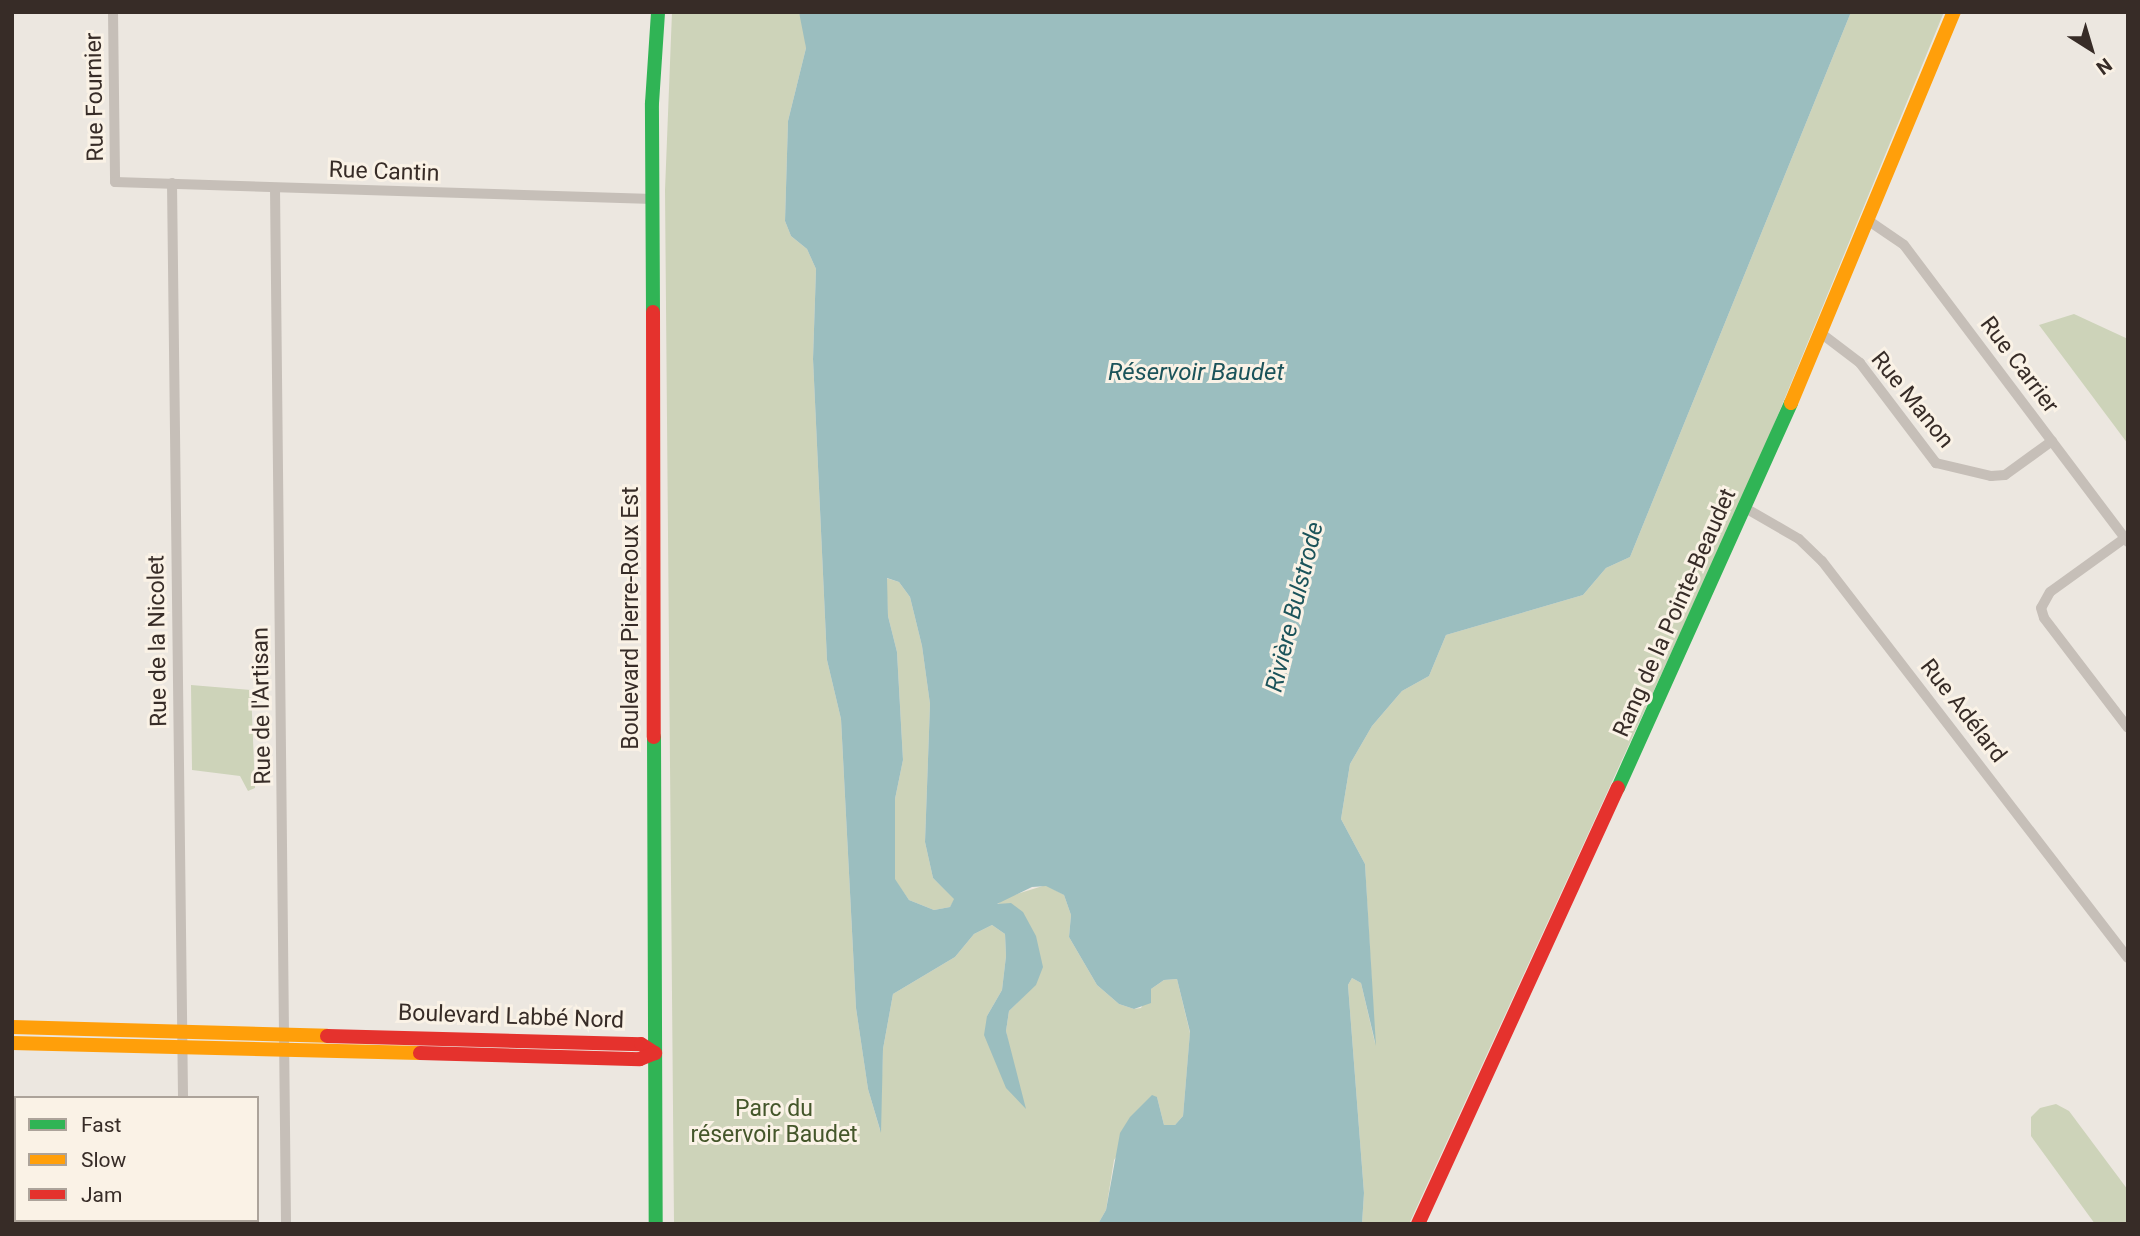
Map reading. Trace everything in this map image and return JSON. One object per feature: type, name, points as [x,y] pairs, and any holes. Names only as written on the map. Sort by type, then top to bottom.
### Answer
[{"type":"main road","name":"Boulevard Pierre-Roux Est","points":[[656,1224],[652,103],[658,12]]},
{"type":"main road","name":"Rang de la Pointe-Beaudet","points":[[1418,1224],[1747,509],[1954,12]]},
{"type":"main road","name":"Boulevard Labbé Nord","points":[[12,1027],[641,1044],[655,1053]]},
{"type":"main road","name":"Boulevard Labbé Nord","points":[[12,1043],[640,1059],[655,1053]]},
{"type":"street","name":"Rue Fournier","points":[[113,12],[115,182]]},
{"type":"street","name":"Rue Cantin","points":[[115,182],[653,199]]},
{"type":"street","name":"Rue de la Nicolet","points":[[172,183],[183,1096]]},
{"type":"street","name":"Rue de l'Artisan","points":[[275,188],[286,1224]]},
{"type":"street","name":"Rue Carrier","points":[[1869,221],[1904,245],[2126,540]]},
{"type":"street","name":"Rue Manon","points":[[1822,334],[1860,363],[1936,463],[1991,476],[2005,475],[2052,441]]},
{"type":"street","name":"Rue Adélard","points":[[1747,509],[1799,539],[1822,561],[2128,958]]},
{"type":"street","points":[[2126,540],[2050,592],[2041,608],[2043,618],[2128,727]]},
{"type":"green space","name":"Parc du réservoir Baudet","points":[[672,12],[799,12],[805,30],[806,48],[788,121],[785,221],[791,236],[807,249],[816,269],[813,359],[827,660],[841,719],[856,1008],[868,1089],[880,1130],[883,1049],[893,994],[955,957],[974,934],[992,925],[1005,934],[1006,956],[1002,990],[987,1016],[1012,1062],[1006,1031],[1009,1011],[1036,984],[997,905],[1004,898],[1046,885],[1064,895],[1071,915],[1069,937],[1097,985],[1119,1004],[1134,1009],[1141,1008],[1151,989],[1164,980],[1177,979],[1190,1033],[1183,1116],[1175,1125],[1164,1125],[1157,1097],[1114,1160],[1106,1210],[1098,1224],[674,1224],[665,190]]},
{"type":"green space","points":[[1851,12],[1944,12],[1756,468],[1409,1224],[1362,1224],[1364,1193],[1348,985],[1352,978],[1361,983],[1375,1043],[1365,864],[1341,819],[1350,764],[1372,726],[1402,691],[1429,676],[1446,635],[1583,595],[1606,568],[1630,557]]},
{"type":"green space","points":[[2074,314],[2128,339],[2128,444],[2039,325]]},
{"type":"green space","points":[[886,578],[899,582],[910,597],[922,646],[930,704],[925,842],[933,878],[955,899],[950,907],[934,910],[909,900],[895,880],[895,799],[903,760],[897,652],[888,616]]},
{"type":"green space","points":[[191,685],[251,690],[255,788],[248,791],[240,776],[192,770]]},
{"type":"green space","points":[[2056,1104],[2069,1111],[2128,1190],[2128,1224],[2095,1224],[2031,1136],[2031,1117],[2040,1108]]},
{"type":"water","name":"Réservoir Baudet","points":[[799,12],[1851,12],[1630,557],[1606,568],[1583,595],[1446,635],[1429,676],[1402,691],[1372,726],[1350,764],[1341,819],[1365,864],[1376,1046],[1361,983],[1352,978],[1348,985],[1364,1193],[1362,1224],[1098,1224],[1106,1210],[1120,1133],[1130,1117],[1152,1095],[1157,1097],[1164,1125],[1175,1125],[1183,1116],[1190,1032],[1177,979],[1164,980],[1151,989],[1151,1003],[1134,1009],[1119,1004],[1097,985],[1069,937],[1071,915],[1064,895],[1046,886],[1032,887],[997,904],[1011,903],[1023,912],[1036,936],[1043,967],[1036,985],[1009,1011],[1006,1031],[1026,1109],[1006,1088],[984,1035],[987,1016],[1002,990],[1006,956],[1005,934],[992,925],[974,934],[955,957],[893,994],[883,1049],[881,1133],[868,1089],[856,1008],[841,719],[827,660],[813,359],[816,269],[807,249],[791,236],[785,221],[788,121],[806,48]],"holes":[[[887,578],[899,582],[910,597],[922,646],[930,704],[925,842],[933,878],[954,899],[950,907],[934,910],[909,900],[895,879],[895,799],[903,760],[897,652],[888,616]]]},
{"type":"traffic: fast","points":[[653,312],[652,103],[658,12]]},
{"type":"traffic: fast","points":[[1618,788],[1791,403]]},
{"type":"traffic: fast","points":[[654,737],[656,1224]]},
{"type":"traffic: slow","points":[[1791,403],[1954,12]]},
{"type":"traffic: slow","points":[[12,1027],[327,1036]]},
{"type":"traffic: slow","points":[[12,1043],[420,1053]]},
{"type":"traffic: jam","points":[[653,312],[654,737]]},
{"type":"traffic: jam","points":[[1418,1224],[1618,788]]},
{"type":"traffic: jam","points":[[327,1036],[641,1044],[655,1053]]},
{"type":"traffic: jam","points":[[420,1053],[640,1059],[655,1053]]},
{"type":"water label","name":"Rivière Bulstrode","points":[[1295,607]]}]
